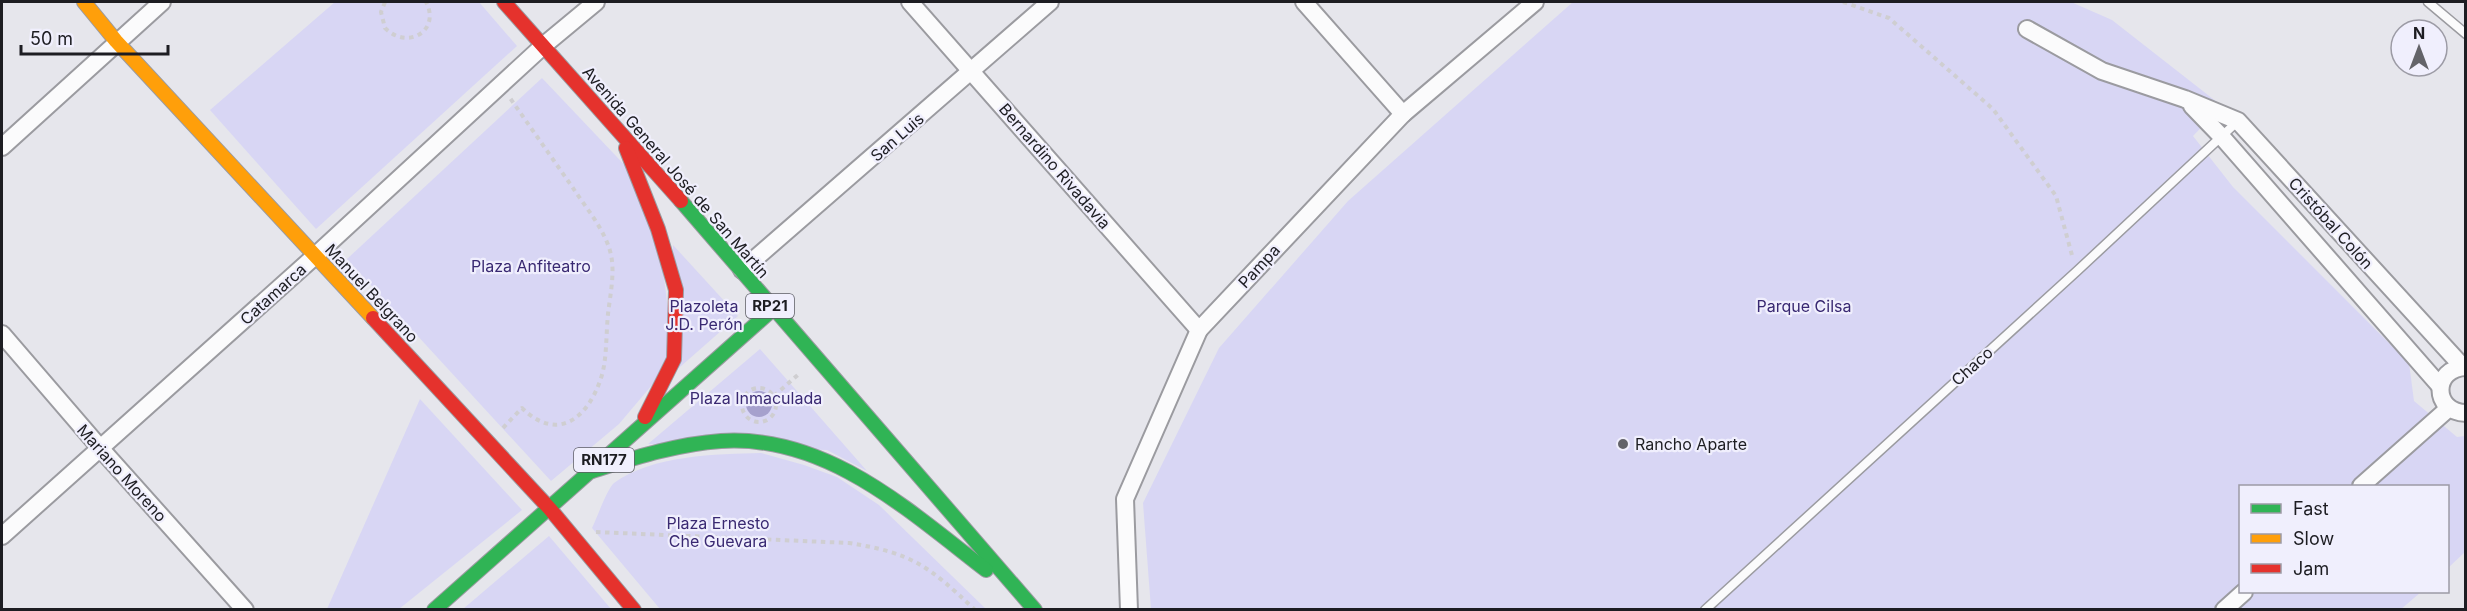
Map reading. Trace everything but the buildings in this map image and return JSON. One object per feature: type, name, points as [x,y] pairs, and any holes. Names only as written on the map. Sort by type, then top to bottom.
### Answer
[{"type":"main road","name":"Manuel Belgrano","points":[[84,2],[117,42],[550,509],[634,609]]},
{"type":"main road","name":"Avenida General José de San Martín","points":[[504,2],[742,270],[816,359],[1033,606]]},
{"type":"main road","points":[[620,131],[658,229],[676,290],[674,359],[639,428]]},
{"type":"main road","name":"RN177","points":[[434,609],[550,509],[773,309]]},
{"type":"main road","points":[[592,471],[663,450],[722,441],[779,444],[835,465],[875,485],[1033,606]]},
{"type":"street","points":[[2,147],[162,2]]},
{"type":"street","name":"Catamarca","points":[[2,536],[315,256],[543,46],[596,2]]},
{"type":"street","name":"Bernardino Rivadavia","points":[[910,2],[1198,330]]},
{"type":"street","name":"San Luis","points":[[742,270],[1050,2]]},
{"type":"street","points":[[1304,2],[1403,114]]},
{"type":"street","name":"Pampa","points":[[1129,609],[1125,500],[1198,330],[1403,114],[1535,2]]},
{"type":"street","name":"Cristóbal Colón","points":[[2027,29],[2102,71],[2185,99],[2238,121],[2464,367],[2448,372],[2440,386],[2440,394],[2448,408]]},
{"type":"street","name":"Cristóbal Colón","points":[[2185,99],[2222,137],[2440,386]]},
{"type":"street","name":"Mariano Moreno","points":[[2,334],[101,449],[245,609]]},
{"type":"street","points":[[2362,485],[2448,408],[2466,413]]},
{"type":"street","points":[[2224,609],[2242,593]]},
{"type":"lane","points":[[2428,2],[2466,34]]},
{"type":"lane","name":"Chaco","points":[[1705,609],[2077,271],[2238,121]]},
{"type":"path","points":[[385,2],[381,12],[385,28],[398,38],[407,39],[421,33],[426,27],[429,20],[428,3]]},
{"type":"path","points":[[1843,2],[1889,18],[1993,110],[2056,196],[2077,271]]},
{"type":"path","points":[[489,444],[522,408],[533,418],[556,426],[570,423],[584,408],[602,377],[612,282],[612,256],[604,236],[501,85]]},
{"type":"path","points":[[774,396],[816,359]]},
{"type":"path","points":[[762,388],[774,396],[775,410],[768,420],[757,422],[744,413],[743,397],[751,389],[762,388]]},
{"type":"path","points":[[568,531],[849,543],[880,548],[919,563],[942,578],[975,609]]},
{"type":"green space","points":[[335,2],[479,2],[517,46],[316,229],[210,110]]},
{"type":"green space","name":"Parque Cilsa","points":[[1573,2],[2071,2],[2112,20],[2222,106],[2193,136],[2233,187],[2409,363],[2414,401],[2457,437],[2465,436],[2465,552],[2449,567],[2449,485],[2239,485],[2239,593],[2420,593],[2400,610],[1151,609],[1143,503],[1219,348],[1348,201]]},
{"type":"green space","name":"Plaza Anfiteatro","points":[[542,78],[635,176],[658,229],[674,359],[619,424],[551,481],[347,259]]},
{"type":"green space","name":"Plazoleta J.D. Perón","points":[[673,245],[738,316],[672,374]]},
{"type":"green space","name":"Plaza Inmaculada","points":[[760,349],[867,471],[827,450],[648,444]]},
{"type":"green space","points":[[420,399],[522,510],[399,609],[327,609]]},
{"type":"green space","name":"Plaza Ernesto Che Guevara","points":[[761,453],[837,477],[879,505],[986,609],[660,609],[592,528],[611,486],[629,474],[666,461],[725,454]]},
{"type":"green space","points":[[549,536],[611,609],[463,609]]},
{"type":"shaded area","points":[[759,391],[768,395],[772,404],[768,413],[759,417],[750,413],[746,404],[750,395]]},
{"type":"traffic: fast","points":[[681,201],[1035,610]]},
{"type":"traffic: fast","points":[[434,610],[773,309]]},
{"type":"traffic: fast","points":[[592,471],[656,452],[721,441],[759,442],[796,450],[830,463],[864,480],[896,501],[986,570]]},
{"type":"traffic: slow","points":[[84,2],[116,41],[373,318]]},
{"type":"traffic: jam","points":[[504,2],[681,201]]},
{"type":"traffic: jam","points":[[626,148],[658,229],[676,290],[674,359],[645,417]]},
{"type":"traffic: jam","points":[[373,318],[550,509],[634,610]]},
{"type":"place","name":"Rancho Aparte","points":[[1623,444]]}]
